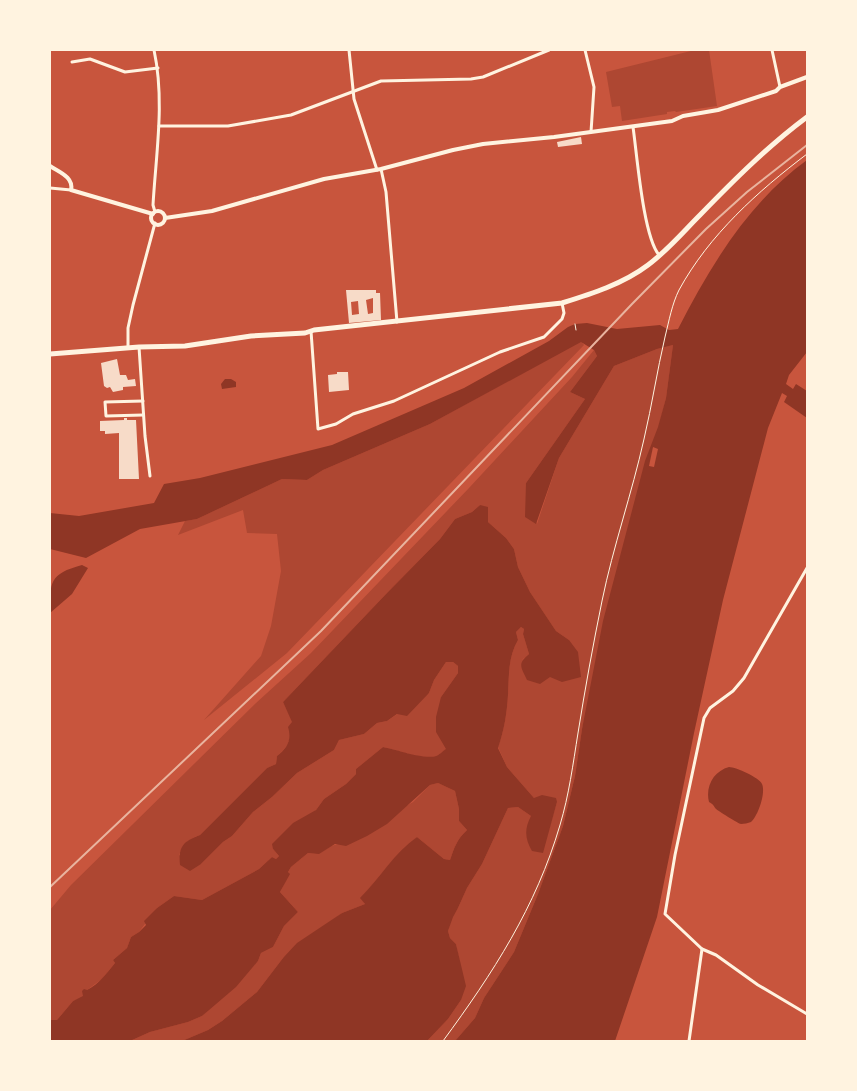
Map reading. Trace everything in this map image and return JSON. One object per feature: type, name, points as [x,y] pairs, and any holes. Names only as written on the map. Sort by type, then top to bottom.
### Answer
[{"type":"main road","points":[[50,354],[139,347],[185,346],[218,340],[397,322],[562,303],[633,275],[660,255],[755,160],[779,138],[807,117]]},
{"type":"street","points":[[128,348],[128,328],[155,224],[152,220],[154,213],[155,169],[159,126],[158,68],[154,50]]},
{"type":"street","points":[[348,50],[354,99],[360,122],[379,169],[386,192],[397,322]]},
{"type":"street","points":[[159,126],[228,126],[291,115],[381,81],[483,77],[549,50]]},
{"type":"street","points":[[585,50],[594,87],[591,132]]},
{"type":"street","points":[[772,50],[780,87]]},
{"type":"street","points":[[72,62],[90,59],[125,72],[158,68]]},
{"type":"street","points":[[155,224],[162,223],[165,218],[212,211],[324,179],[379,169],[483,144],[633,127],[672,121],[683,116],[718,110],[776,91],[780,87],[807,77]]},
{"type":"street","points":[[633,127],[647,227],[656,250],[660,255]]},
{"type":"street","points":[[50,166],[67,177],[71,182],[71,190]]},
{"type":"street","points":[[50,188],[71,190],[154,213],[162,212],[165,218]]},
{"type":"street","points":[[311,331],[318,429],[336,424],[353,414],[394,401],[500,352],[544,337],[562,318],[564,314],[562,303]]},
{"type":"street","points":[[139,347],[143,415],[150,476]]},
{"type":"street","points":[[143,401],[105,402],[106,416],[143,415]]},
{"type":"street","points":[[807,568],[744,678],[733,691],[710,708],[704,718],[675,855],[665,914],[702,948],[716,955],[758,985],[807,1014]]},
{"type":"street","points":[[689,1041],[702,948]]},
{"type":"path","points":[[443,1041],[512,940],[536,892],[560,825],[572,775],[578,729],[602,602],[644,438],[674,300],[705,251],[758,193],[807,154]]},
{"type":"path","points":[[575,324],[576,330]]},
{"type":"shaded area","points":[[695,50],[709,50],[717,106],[667,112],[667,114],[622,121],[620,106],[612,107],[606,72]]},
{"type":"shaded area","points":[[807,160],[807,352],[789,375],[786,384],[793,389],[796,384],[807,391],[807,418],[784,402],[787,396],[782,393],[768,428],[723,600],[694,733],[657,917],[615,1041],[455,1041],[475,1018],[484,998],[514,952],[538,894],[563,826],[575,776],[582,729],[603,621],[645,461],[658,427],[666,398],[673,345],[657,349],[614,366],[559,458],[536,524],[525,517],[526,483],[585,399],[570,392],[597,356],[594,350],[581,342],[430,424],[323,470],[307,480],[282,479],[197,519],[140,529],[86,558],[50,549],[50,513],[79,516],[154,503],[164,484],[200,478],[332,445],[464,388],[549,341],[568,327],[575,324],[587,323],[617,329],[660,325],[669,330],[678,329],[718,259],[749,215],[786,177]]},
{"type":"shaded area","points":[[581,341],[584,345],[287,653],[204,720],[261,656],[271,626],[281,571],[277,534],[247,533],[243,510],[178,535],[185,521],[197,519],[282,479],[307,480],[323,470],[430,424]]},
{"type":"shaded area","points":[[673,345],[666,398],[582,729],[575,776],[563,826],[538,894],[514,952],[484,998],[475,1018],[455,1041],[427,1041],[448,1019],[461,1000],[460,963],[456,944],[450,938],[448,931],[452,917],[467,888],[482,864],[508,808],[518,807],[531,816],[542,853],[557,802],[534,798],[507,767],[498,747],[502,735],[508,702],[509,674],[512,653],[518,640],[516,632],[521,627],[524,629],[523,634],[529,654],[522,660],[569,640],[556,631],[530,592],[518,567],[514,549],[506,538],[488,522],[480,505],[472,512],[455,519],[440,539],[283,702],[293,722],[289,727],[290,736],[288,743],[284,750],[277,756],[276,764],[267,768],[200,835],[187,842],[179,855],[201,864],[223,842],[232,836],[253,812],[272,797],[297,773],[334,750],[339,740],[364,734],[377,723],[387,721],[429,693],[434,680],[446,662],[453,662],[458,666],[458,673],[441,697],[443,742],[447,749],[436,756],[424,757],[383,747],[356,769],[356,774],[346,784],[324,799],[316,810],[273,849],[279,856],[276,859],[272,857],[259,869],[202,900],[174,896],[157,908],[139,932],[131,937],[127,948],[113,960],[115,963],[102,979],[87,990],[83,997],[73,1001],[57,1020],[50,1020],[50,910],[71,885],[256,703],[311,653],[469,488],[572,377],[594,350],[597,356],[570,392],[585,399],[526,483],[537,524],[559,458],[614,366],[657,349]]},
{"type":"shaded area","points":[[225,379],[231,379],[236,382],[236,387],[222,389],[221,384]]},
{"type":"shaded area","points":[[480,505],[488,507],[488,522],[506,538],[514,549],[518,567],[530,592],[556,631],[569,640],[578,652],[581,677],[562,682],[550,677],[540,684],[527,680],[521,666],[525,657],[529,654],[523,634],[524,629],[521,627],[516,632],[518,640],[512,653],[509,674],[508,702],[498,748],[507,767],[534,798],[542,795],[556,798],[557,802],[543,853],[532,851],[528,842],[526,830],[531,816],[518,807],[508,808],[482,864],[467,888],[448,931],[450,938],[456,944],[466,986],[461,1000],[448,1019],[427,1041],[182,1041],[208,1030],[222,1021],[257,992],[283,958],[297,943],[342,913],[365,904],[360,898],[401,850],[417,837],[444,859],[450,860],[458,840],[467,830],[459,821],[459,809],[455,791],[438,783],[430,785],[387,824],[367,836],[346,846],[335,844],[319,854],[308,853],[291,867],[288,872],[290,874],[280,892],[298,912],[284,926],[273,947],[261,953],[258,961],[236,987],[202,1016],[188,1022],[150,1032],[130,1041],[50,1041],[50,1020],[57,1020],[73,1001],[83,996],[82,991],[84,989],[87,990],[91,988],[102,978],[115,963],[113,960],[127,948],[131,937],[146,925],[144,921],[157,908],[174,896],[202,900],[259,869],[272,857],[276,859],[279,856],[273,849],[272,844],[293,823],[316,810],[324,799],[346,784],[356,774],[356,769],[383,747],[424,757],[437,755],[446,749],[436,732],[436,717],[441,697],[458,673],[458,666],[453,662],[446,662],[434,680],[429,693],[407,716],[397,714],[387,721],[377,723],[364,734],[339,740],[334,750],[297,773],[272,797],[253,812],[232,836],[223,842],[201,864],[190,871],[180,865],[180,853],[183,845],[200,835],[267,768],[276,764],[277,756],[284,750],[288,743],[288,727],[292,722],[283,702],[440,539],[455,519],[472,512]]},
{"type":"shaded area","points":[[82,565],[88,568],[72,594],[50,613],[51,587],[57,576],[71,568]]},
{"type":"shaded area","points":[[729,767],[747,773],[762,784],[763,793],[761,804],[751,822],[741,824],[717,810],[709,802],[708,790],[712,780],[719,772]]},
{"type":"shaded area","points":[[438,783],[455,791],[459,809],[459,821],[467,830],[458,840],[450,860],[444,859],[417,837],[392,861],[361,898],[365,904],[342,913],[283,958],[257,992],[222,1021],[208,1030],[182,1041],[130,1041],[150,1032],[188,1022],[202,1016],[258,961],[261,953],[273,947],[284,926],[298,912],[280,892],[291,867],[308,853],[319,853],[332,846],[340,844],[413,802],[430,785]]},
{"type":"pier","points":[[653,447],[658,449],[654,467],[649,466]]},
{"type":"building","points":[[581,137],[582,144],[558,147],[557,142]]},
{"type":"building","points":[[346,290],[376,290],[376,293],[380,293],[381,320],[349,323]],"holes":[[[373,298],[373,313],[368,314],[366,300]],[[358,301],[359,314],[352,315],[351,302]]]},
{"type":"building","points":[[117,359],[120,375],[126,375],[128,380],[135,379],[136,386],[123,387],[123,390],[113,392],[110,387],[107,388],[104,386],[101,363]]},
{"type":"building","points":[[337,372],[348,372],[349,390],[329,392],[328,375],[337,374]]},
{"type":"building","points":[[124,418],[127,418],[127,420],[136,420],[139,479],[119,479],[119,433],[105,434],[105,431],[100,431],[100,421],[124,420]]},
{"type":"railway","points":[[50,887],[321,631],[632,304],[706,229],[747,192],[807,145]]}]
